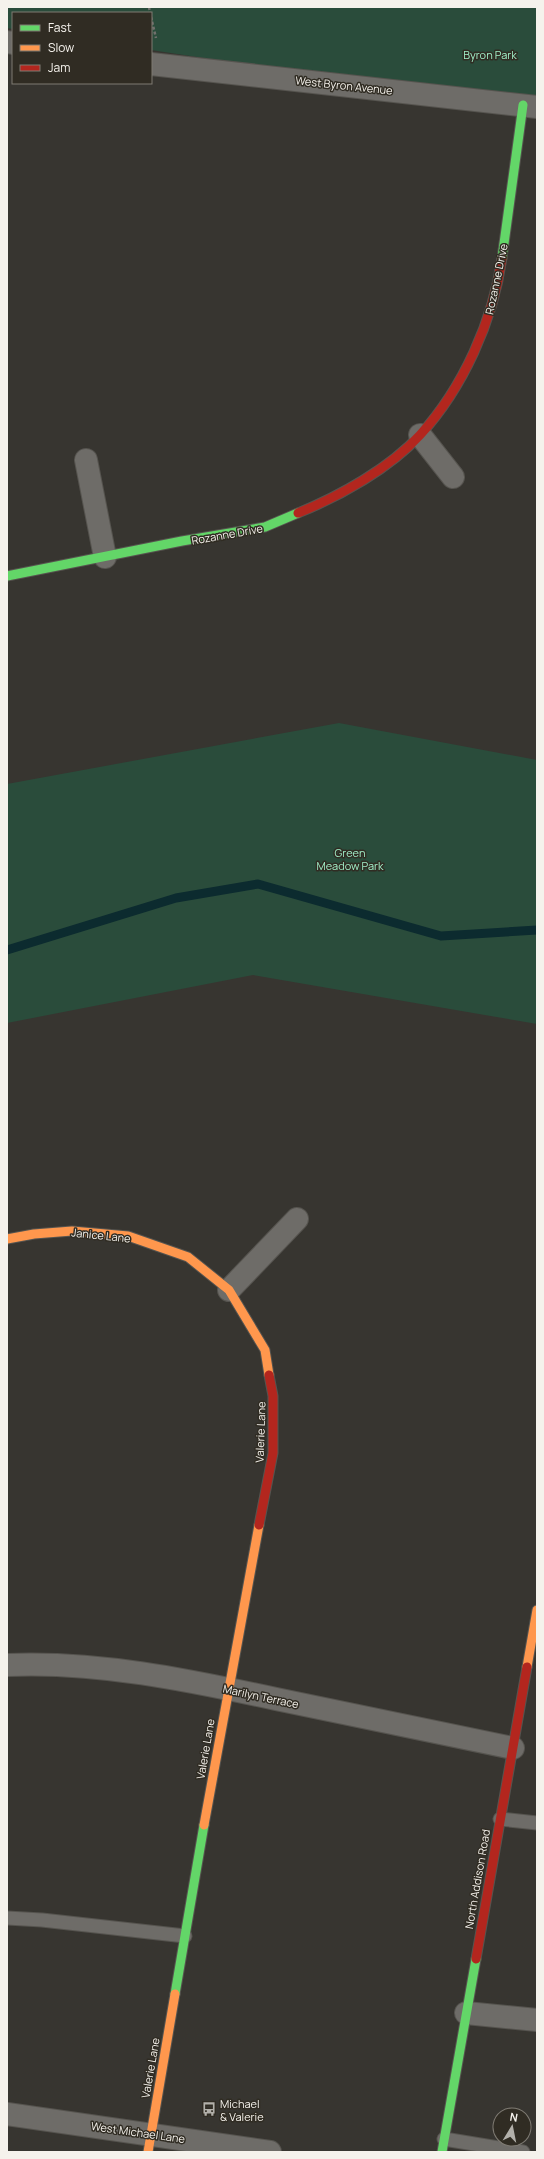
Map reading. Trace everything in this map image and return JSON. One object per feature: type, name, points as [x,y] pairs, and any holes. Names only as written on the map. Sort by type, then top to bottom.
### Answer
[{"type":"street","name":"West Byron Avenue","points":[[152,64],[530,106]]},
{"type":"street","name":"Rozanne Drive","points":[[7,576],[266,527],[327,501],[380,469],[420,435],[463,377],[486,324],[501,266],[530,106]]},
{"type":"street","points":[[420,435],[453,477]]},
{"type":"street","points":[[86,460],[105,557]]},
{"type":"street","points":[[229,1290],[297,1219]]},
{"type":"street","name":"Janice Lane","points":[[7,1239],[34,1234],[72,1231],[128,1236],[188,1257],[229,1290],[265,1350]]},
{"type":"street","name":"Valerie Lane","points":[[149,2143],[228,1688],[273,1453],[273,1396],[265,1350]]},
{"type":"street","name":"North Addison Road","points":[[442,2152],[537,1610]]},
{"type":"street","name":"Marilyn Terrace","points":[[7,1665],[36,1664],[103,1668],[228,1688],[512,1748]]},
{"type":"street","points":[[466,2013],[537,2020]]},
{"type":"street","name":"West Michael Lane","points":[[7,2114],[149,2143],[270,2152]]},
{"type":"lane","points":[[500,1819],[537,1823]]},
{"type":"lane","points":[[7,1918],[42,1920],[185,1936]]},
{"type":"lane","points":[[444,2139],[523,2152]]},
{"type":"green space","name":"Byron Park","points":[[7,7],[537,7],[537,109],[152,50],[152,12],[12,12],[12,29],[7,28]]},
{"type":"green space","name":"Green Meadow Park","points":[[339,723],[537,760],[537,1024],[253,975],[7,1023],[7,784]]},
{"type":"waterway","points":[[7,950],[176,898],[258,884],[441,936],[537,930]]},
{"type":"traffic: fast","points":[[502,258],[523,105]]},
{"type":"traffic: fast","points":[[7,576],[182,541],[265,527],[298,513]]},
{"type":"traffic: fast","points":[[175,1994],[204,1825]]},
{"type":"traffic: fast","points":[[442,2152],[476,1959]]},
{"type":"traffic: slow","points":[[7,1239],[34,1234],[72,1231],[128,1236],[188,1257],[229,1290],[265,1350],[269,1375]]},
{"type":"traffic: slow","points":[[204,1825],[259,1525]]},
{"type":"traffic: slow","points":[[527,1667],[537,1610]]},
{"type":"traffic: slow","points":[[148,2152],[175,1994]]},
{"type":"traffic: jam","points":[[298,513],[347,490],[379,470],[408,447],[436,416],[450,396],[474,352],[491,306],[498,282],[502,258]]},
{"type":"traffic: jam","points":[[259,1525],[273,1453],[273,1396],[269,1375]]},
{"type":"traffic: jam","points":[[476,1959],[527,1667]]},
{"type":"place","name":"Michael & Valerie","points":[[209,2109]]}]
